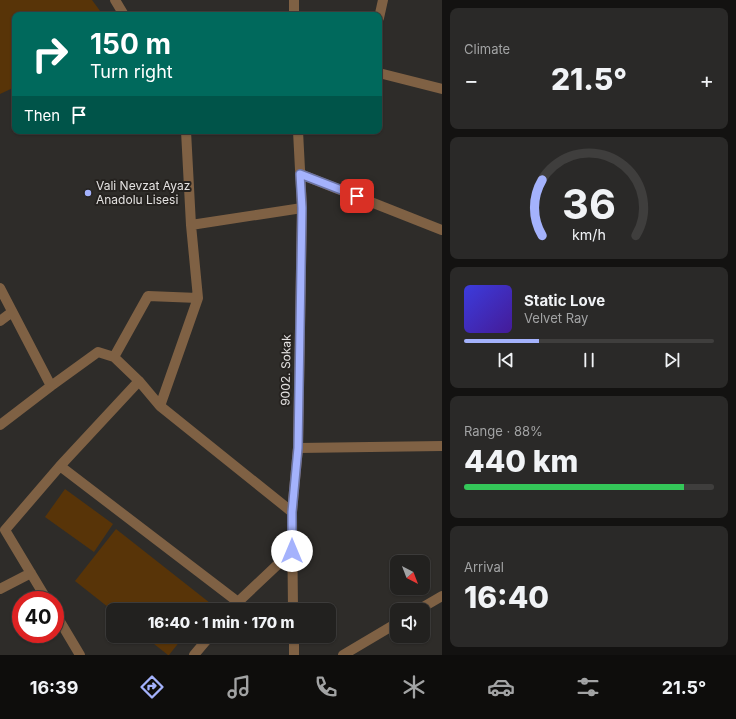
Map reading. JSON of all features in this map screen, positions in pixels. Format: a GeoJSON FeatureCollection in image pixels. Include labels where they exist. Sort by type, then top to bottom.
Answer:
{"type":"FeatureCollection","features":[{"type":"Feature","properties":{"kind":"street"},"geometry":{"type":"LineString","coordinates":[[115,0],[122,12]]}},
{"type":"Feature","properties":{"kind":"street"},"geometry":{"type":"LineString","coordinates":[[294,0],[294,12]]}},
{"type":"Feature","properties":{"kind":"street"},"geometry":{"type":"LineString","coordinates":[[380,12],[383,0]]}},
{"type":"Feature","properties":{"kind":"street"},"geometry":{"type":"LineString","coordinates":[[382,73],[442,89]]}},
{"type":"Feature","properties":{"kind":"street"},"geometry":{"type":"LineString","coordinates":[[160,406],[198,298],[191,225],[186,134]]}},
{"type":"Feature","properties":{"kind":"street","name":"9002. Sokak"},"geometry":{"type":"LineString","coordinates":[[293,603],[292,512],[298,448],[302,208],[298,134]]}},
{"type":"Feature","properties":{"kind":"street"},"geometry":{"type":"LineString","coordinates":[[300,174],[442,230]]}},
{"type":"Feature","properties":{"kind":"street"},"geometry":{"type":"LineString","coordinates":[[191,225],[302,208]]}},
{"type":"Feature","properties":{"kind":"street"},"geometry":{"type":"LineString","coordinates":[[0,288],[51,386]]}},
{"type":"Feature","properties":{"kind":"street"},"geometry":{"type":"LineString","coordinates":[[114,357],[148,296],[198,298]]}},
{"type":"Feature","properties":{"kind":"street"},"geometry":{"type":"LineString","coordinates":[[0,321],[12,312]]}},
{"type":"Feature","properties":{"kind":"street"},"geometry":{"type":"LineString","coordinates":[[0,425],[98,352],[114,357],[139,381],[160,406],[292,512]]}},
{"type":"Feature","properties":{"kind":"street"},"geometry":{"type":"LineString","coordinates":[[42,591],[6,530],[60,466],[139,381]]}},
{"type":"Feature","properties":{"kind":"street"},"geometry":{"type":"LineString","coordinates":[[298,448],[442,446]]}},
{"type":"Feature","properties":{"kind":"street"},"geometry":{"type":"LineString","coordinates":[[60,466],[238,602],[292,551]]}},
{"type":"Feature","properties":{"kind":"street"},"geometry":{"type":"LineString","coordinates":[[0,589],[31,573]]}},
{"type":"Feature","properties":{"kind":"street"},"geometry":{"type":"LineString","coordinates":[[430,603],[442,596]]}},
{"type":"Feature","properties":{"kind":"street"},"geometry":{"type":"LineString","coordinates":[[343,655],[390,627]]}},
{"type":"Feature","properties":{"kind":"street"},"geometry":{"type":"LineString","coordinates":[[64,628],[80,655]]}},
{"type":"Feature","properties":{"kind":"street"},"geometry":{"type":"LineString","coordinates":[[194,655],[204,643]]}},
{"type":"Feature","properties":{"kind":"street"},"geometry":{"type":"LineString","coordinates":[[294,643],[294,655]]}},
{"type":"Feature","properties":{"kind":"shaded area"},"geometry":{"type":"Polygon","coordinates":[[[0,0],[92,0],[101,12],[12,12],[12,88],[0,94],[0,0]]]}},
{"type":"Feature","properties":{"kind":"shaded area"},"geometry":{"type":"Polygon","coordinates":[[[65,489],[113,524],[94,552],[45,517],[65,489]]]}},
{"type":"Feature","properties":{"kind":"shaded area"},"geometry":{"type":"Polygon","coordinates":[[[116,529],[210,603],[106,603],[106,605],[75,581],[116,529]]]}},
{"type":"Feature","properties":{"kind":"shaded area"},"geometry":{"type":"Polygon","coordinates":[[[153,643],[178,643],[168,655],[153,643]]]}},
{"type":"Feature","properties":{"kind":"place","name":"Vali Nevzat Ayaz Anadolu Lisesi"},"geometry":{"type":"Point","coordinates":[88,193]}},
{"type":"Feature","properties":{"kind":"route"},"geometry":{"type":"LineString","coordinates":[[292,551],[292,512],[298,448],[302,208],[300,174],[357,196]]}}]}
